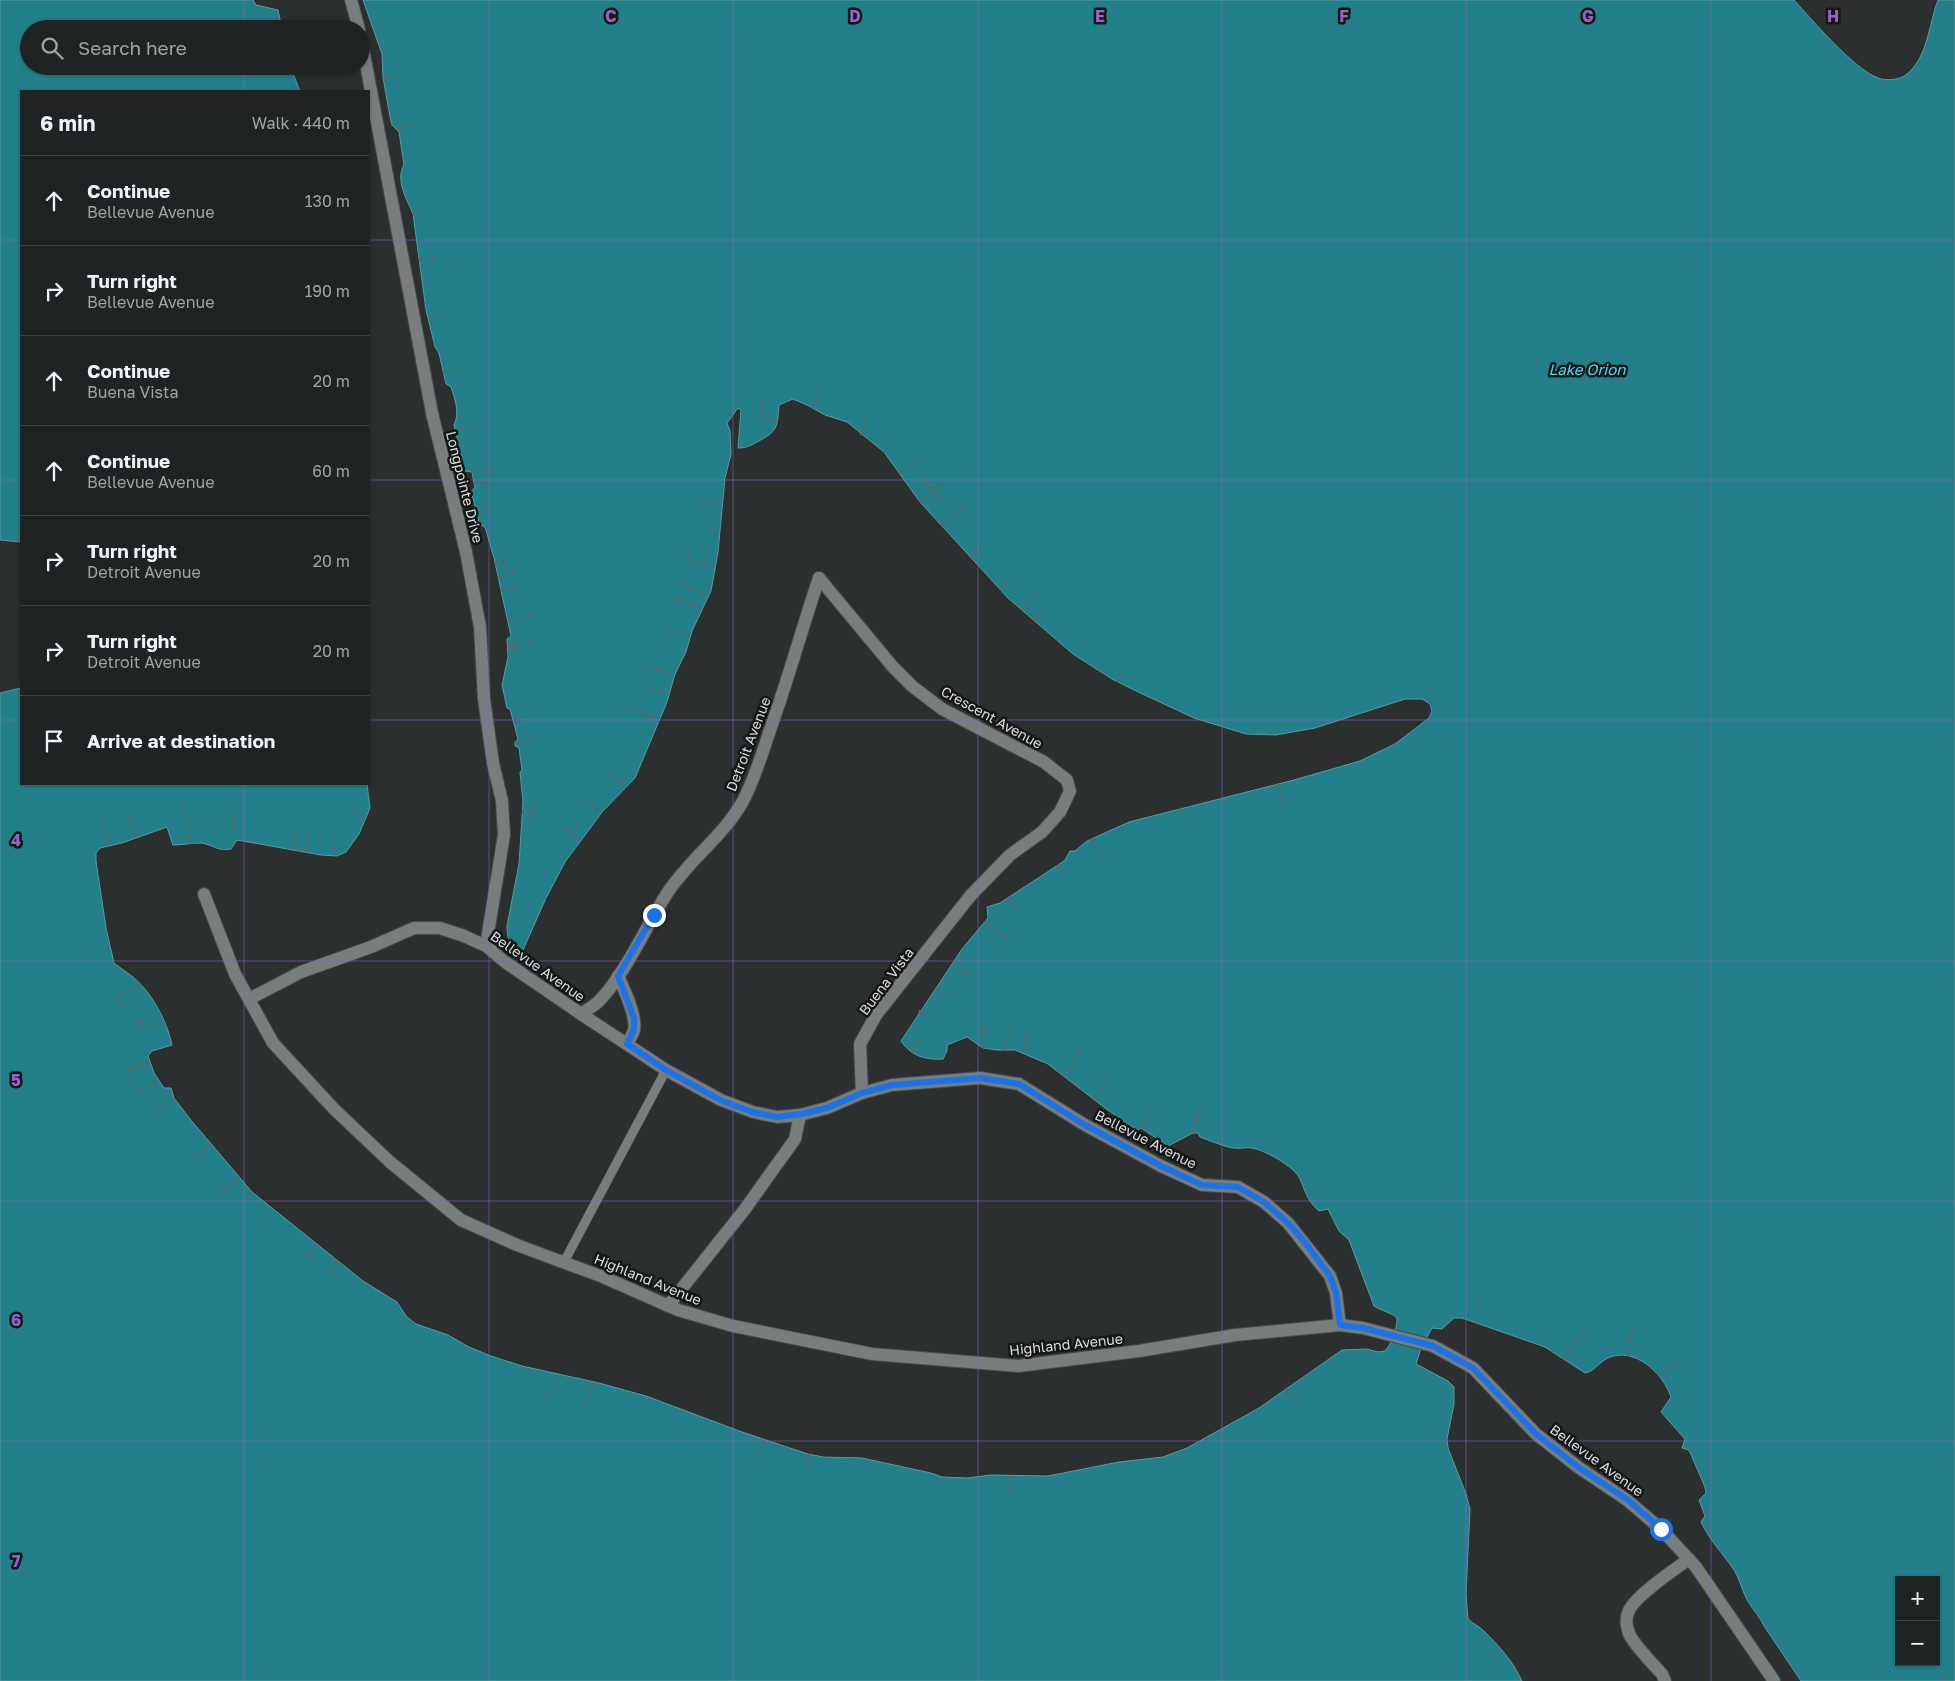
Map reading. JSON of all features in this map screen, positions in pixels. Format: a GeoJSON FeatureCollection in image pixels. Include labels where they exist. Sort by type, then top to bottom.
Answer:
{"type":"FeatureCollection","features":[{"type":"Feature","properties":{"kind":"street"},"geometry":{"type":"LineString","coordinates":[[351,0],[357,20]]}},
{"type":"Feature","properties":{"kind":"street","name":"Longpointe Drive"},"geometry":{"type":"LineString","coordinates":[[368,75],[432,413],[466,552],[480,627],[484,699],[493,763],[502,801],[504,835],[486,946]]}},
{"type":"Feature","properties":{"kind":"street","name":"Crescent Avenue"},"geometry":{"type":"LineString","coordinates":[[819,578],[893,667],[912,686],[942,709],[1044,762],[1067,780],[1070,791]]}},
{"type":"Feature","properties":{"kind":"street","name":"Detroit Avenue"},"geometry":{"type":"LineString","coordinates":[[581,1014],[600,1000],[618,976],[673,884],[696,857],[714,840],[742,801],[755,775],[819,578]]}},
{"type":"Feature","properties":{"kind":"street","name":"Buena Vista"},"geometry":{"type":"LineString","coordinates":[[862,1093],[860,1044],[876,1016],[971,896],[1010,855],[1042,832],[1060,812],[1070,791]]}},
{"type":"Feature","properties":{"kind":"street","name":"Highland Avenue"},"geometry":{"type":"LineString","coordinates":[[204,894],[235,974],[273,1043],[303,1077],[383,1156],[461,1220],[603,1277],[668,1306],[733,1326],[872,1354],[1018,1366],[1139,1351],[1235,1335],[1340,1325]]}},
{"type":"Feature","properties":{"kind":"street","name":"Bellevue Avenue"},"geometry":{"type":"LineString","coordinates":[[249,1000],[300,972],[372,947],[414,928],[440,928],[486,946],[505,962],[666,1070],[720,1100],[752,1112],[777,1117],[800,1114]]}},
{"type":"Feature","properties":{"kind":"street"},"geometry":{"type":"LineString","coordinates":[[618,976],[634,1018],[634,1029],[627,1044]]}},
{"type":"Feature","properties":{"kind":"street","name":"Bellevue Avenue"},"geometry":{"type":"LineString","coordinates":[[862,1093],[892,1085],[980,1078],[1019,1084],[1085,1125],[1161,1166],[1202,1185],[1238,1187],[1264,1202],[1288,1223],[1330,1276],[1336,1293],[1340,1325],[1363,1328],[1433,1346],[1473,1368],[1536,1434],[1578,1467],[1628,1500],[1661,1529],[1696,1566],[1774,1681]]}},
{"type":"Feature","properties":{"kind":"street"},"geometry":{"type":"LineString","coordinates":[[668,1306],[745,1209],[795,1139],[800,1114],[827,1108],[862,1093]]}},
{"type":"Feature","properties":{"kind":"street"},"geometry":{"type":"LineString","coordinates":[[1663,1678],[1631,1638],[1627,1624],[1627,1613],[1632,1604],[1689,1559]]}},
{"type":"Feature","properties":{"kind":"lane"},"geometry":{"type":"LineString","coordinates":[[564,1262],[666,1070]]}},
{"type":"Feature","properties":{"kind":"path"},"geometry":{"type":"LineString","coordinates":[[384,80],[395,76]]}},
{"type":"Feature","properties":{"kind":"path"},"geometry":{"type":"LineString","coordinates":[[398,129],[413,125]]}},
{"type":"Feature","properties":{"kind":"path"},"geometry":{"type":"LineString","coordinates":[[413,214],[424,212]]}},
{"type":"Feature","properties":{"kind":"path"},"geometry":{"type":"LineString","coordinates":[[418,260],[434,257]]}},
{"type":"Feature","properties":{"kind":"path"},"geometry":{"type":"LineString","coordinates":[[429,321],[441,317]]}},
{"type":"Feature","properties":{"kind":"path"},"geometry":{"type":"LineString","coordinates":[[443,372],[466,366]]}},
{"type":"Feature","properties":{"kind":"path"},"geometry":{"type":"LineString","coordinates":[[812,408],[822,389]]}},
{"type":"Feature","properties":{"kind":"path"},"geometry":{"type":"LineString","coordinates":[[762,401],[760,421],[777,421]]}},
{"type":"Feature","properties":{"kind":"path"},"geometry":{"type":"LineString","coordinates":[[862,435],[869,418]]}},
{"type":"Feature","properties":{"kind":"path"},"geometry":{"type":"LineString","coordinates":[[455,431],[479,426]]}},
{"type":"Feature","properties":{"kind":"path"},"geometry":{"type":"LineString","coordinates":[[900,473],[920,460]]}},
{"type":"Feature","properties":{"kind":"path"},"geometry":{"type":"LineString","coordinates":[[472,472],[489,469]]}},
{"type":"Feature","properties":{"kind":"path"},"geometry":{"type":"LineString","coordinates":[[920,502],[944,481]]}},
{"type":"Feature","properties":{"kind":"path"},"geometry":{"type":"LineString","coordinates":[[474,484],[491,482]]}},
{"type":"Feature","properties":{"kind":"path"},"geometry":{"type":"LineString","coordinates":[[925,483],[940,498]]}},
{"type":"Feature","properties":{"kind":"path"},"geometry":{"type":"LineString","coordinates":[[698,501],[722,501]]}},
{"type":"Feature","properties":{"kind":"path"},"geometry":{"type":"LineString","coordinates":[[941,526],[964,507]]}},
{"type":"Feature","properties":{"kind":"path"},"geometry":{"type":"LineString","coordinates":[[476,514],[487,510]]}},
{"type":"Feature","properties":{"kind":"path"},"geometry":{"type":"LineString","coordinates":[[709,532],[720,534]]}},
{"type":"Feature","properties":{"kind":"path"},"geometry":{"type":"LineString","coordinates":[[972,557],[981,548]]}},
{"type":"Feature","properties":{"kind":"path"},"geometry":{"type":"LineString","coordinates":[[689,552],[688,561],[716,566]]}},
{"type":"Feature","properties":{"kind":"path"},"geometry":{"type":"LineString","coordinates":[[495,564],[511,560]]}},
{"type":"Feature","properties":{"kind":"path"},"geometry":{"type":"LineString","coordinates":[[498,578],[515,573]]}},
{"type":"Feature","properties":{"kind":"path"},"geometry":{"type":"LineString","coordinates":[[1000,589],[1008,581]]}},
{"type":"Feature","properties":{"kind":"path"},"geometry":{"type":"LineString","coordinates":[[682,585],[709,596]]}},
{"type":"Feature","properties":{"kind":"path"},"geometry":{"type":"LineString","coordinates":[[500,590],[519,587]]}},
{"type":"Feature","properties":{"kind":"path"},"geometry":{"type":"LineString","coordinates":[[1022,610],[1037,595]]}},
{"type":"Feature","properties":{"kind":"path"},"geometry":{"type":"LineString","coordinates":[[676,600],[703,610]]}},
{"type":"Feature","properties":{"kind":"path"},"geometry":{"type":"LineString","coordinates":[[1033,620],[1048,605]]}},
{"type":"Feature","properties":{"kind":"path"},"geometry":{"type":"LineString","coordinates":[[508,619],[534,615]]}},
{"type":"Feature","properties":{"kind":"path"},"geometry":{"type":"LineString","coordinates":[[669,628],[690,638]]}},
{"type":"Feature","properties":{"kind":"path"},"geometry":{"type":"LineString","coordinates":[[512,635],[515,657]]}},
{"type":"Feature","properties":{"kind":"path"},"geometry":{"type":"LineString","coordinates":[[508,647],[538,642]]}},
{"type":"Feature","properties":{"kind":"path"},"geometry":{"type":"LineString","coordinates":[[650,668],[675,674]]}},
{"type":"Feature","properties":{"kind":"path"},"geometry":{"type":"LineString","coordinates":[[1117,682],[1121,673]]}},
{"type":"Feature","properties":{"kind":"path"},"geometry":{"type":"LineString","coordinates":[[649,690],[669,694]]}},
{"type":"Feature","properties":{"kind":"path"},"geometry":{"type":"LineString","coordinates":[[629,707],[659,721]]}},
{"type":"Feature","properties":{"kind":"path"},"geometry":{"type":"LineString","coordinates":[[514,720],[528,718]]}},
{"type":"Feature","properties":{"kind":"path"},"geometry":{"type":"LineString","coordinates":[[515,742],[533,737]]}},
{"type":"Feature","properties":{"kind":"path"},"geometry":{"type":"LineString","coordinates":[[610,775],[626,787]]}},
{"type":"Feature","properties":{"kind":"path"},"geometry":{"type":"LineString","coordinates":[[1278,784],[1285,808]]}},
{"type":"Feature","properties":{"kind":"path"},"geometry":{"type":"LineString","coordinates":[[586,799],[602,812]]}},
{"type":"Feature","properties":{"kind":"path"},"geometry":{"type":"LineString","coordinates":[[532,823],[534,802]]}},
{"type":"Feature","properties":{"kind":"path"},"geometry":{"type":"LineString","coordinates":[[184,804],[191,844]]}},
{"type":"Feature","properties":{"kind":"path"},"geometry":{"type":"LineString","coordinates":[[1180,808],[1185,825]]}},
{"type":"Feature","properties":{"kind":"path"},"geometry":{"type":"LineString","coordinates":[[232,809],[235,842]]}},
{"type":"Feature","properties":{"kind":"path"},"geometry":{"type":"LineString","coordinates":[[353,810],[365,822]]}},
{"type":"Feature","properties":{"kind":"path"},"geometry":{"type":"LineString","coordinates":[[522,812],[533,812]]}},
{"type":"Feature","properties":{"kind":"path"},"geometry":{"type":"LineString","coordinates":[[130,815],[136,838]]}},
{"type":"Feature","properties":{"kind":"path"},"geometry":{"type":"LineString","coordinates":[[103,821],[110,846]]}},
{"type":"Feature","properties":{"kind":"path"},"geometry":{"type":"LineString","coordinates":[[566,830],[581,840]]}},
{"type":"Feature","properties":{"kind":"path"},"geometry":{"type":"LineString","coordinates":[[306,852],[310,831]]}},
{"type":"Feature","properties":{"kind":"path"},"geometry":{"type":"LineString","coordinates":[[295,849],[297,833]]}},
{"type":"Feature","properties":{"kind":"path"},"geometry":{"type":"LineString","coordinates":[[334,835],[335,855]]}},
{"type":"Feature","properties":{"kind":"path"},"geometry":{"type":"LineString","coordinates":[[1091,839],[1104,859]]}},
{"type":"Feature","properties":{"kind":"path"},"geometry":{"type":"LineString","coordinates":[[1058,865],[1065,874]]}},
{"type":"Feature","properties":{"kind":"path"},"geometry":{"type":"LineString","coordinates":[[1006,900],[1018,908]]}},
{"type":"Feature","properties":{"kind":"path"},"geometry":{"type":"LineString","coordinates":[[985,922],[1012,942]]}},
{"type":"Feature","properties":{"kind":"path"},"geometry":{"type":"LineString","coordinates":[[954,962],[972,975]]}},
{"type":"Feature","properties":{"kind":"path"},"geometry":{"type":"LineString","coordinates":[[124,1008],[117,998],[140,983]]}},
{"type":"Feature","properties":{"kind":"path"},"geometry":{"type":"LineString","coordinates":[[936,989],[949,994]]}},
{"type":"Feature","properties":{"kind":"path"},"geometry":{"type":"LineString","coordinates":[[920,1011],[927,1016]]}},
{"type":"Feature","properties":{"kind":"path"},"geometry":{"type":"LineString","coordinates":[[139,1021],[141,1028],[164,1023]]}},
{"type":"Feature","properties":{"kind":"path"},"geometry":{"type":"LineString","coordinates":[[1003,1050],[1011,1023]]}},
{"type":"Feature","properties":{"kind":"path"},"geometry":{"type":"LineString","coordinates":[[983,1048],[984,1028]]}},
{"type":"Feature","properties":{"kind":"path"},"geometry":{"type":"LineString","coordinates":[[1024,1053],[1030,1028]]}},
{"type":"Feature","properties":{"kind":"path"},"geometry":{"type":"LineString","coordinates":[[913,1053],[916,1044],[923,1038]]}},
{"type":"Feature","properties":{"kind":"path"},"geometry":{"type":"LineString","coordinates":[[1065,1076],[1083,1050]]}},
{"type":"Feature","properties":{"kind":"path"},"geometry":{"type":"LineString","coordinates":[[131,1077],[129,1070],[149,1062]]}},
{"type":"Feature","properties":{"kind":"path"},"geometry":{"type":"LineString","coordinates":[[136,1092],[159,1081]]}},
{"type":"Feature","properties":{"kind":"path"},"geometry":{"type":"LineString","coordinates":[[1094,1099],[1107,1081]]}},
{"type":"Feature","properties":{"kind":"path"},"geometry":{"type":"LineString","coordinates":[[154,1111],[174,1098]]}},
{"type":"Feature","properties":{"kind":"path"},"geometry":{"type":"LineString","coordinates":[[1141,1127],[1152,1110]]}},
{"type":"Feature","properties":{"kind":"path"},"geometry":{"type":"LineString","coordinates":[[1193,1133],[1200,1112]]}},
{"type":"Feature","properties":{"kind":"path"},"geometry":{"type":"LineString","coordinates":[[193,1159],[211,1144]]}},
{"type":"Feature","properties":{"kind":"path"},"geometry":{"type":"LineString","coordinates":[[219,1195],[240,1179]]}},
{"type":"Feature","properties":{"kind":"path"},"geometry":{"type":"LineString","coordinates":[[307,1258],[317,1245]]}},
{"type":"Feature","properties":{"kind":"path"},"geometry":{"type":"LineString","coordinates":[[329,1274],[338,1262]]}},
{"type":"Feature","properties":{"kind":"path"},"geometry":{"type":"LineString","coordinates":[[1475,1322],[1483,1292]]}},
{"type":"Feature","properties":{"kind":"path"},"geometry":{"type":"LineString","coordinates":[[1628,1356],[1632,1326]]}},
{"type":"Feature","properties":{"kind":"path"},"geometry":{"type":"LineString","coordinates":[[1564,1358],[1587,1328]]}},
{"type":"Feature","properties":{"kind":"path"},"geometry":{"type":"LineString","coordinates":[[1659,1376],[1680,1360]]}},
{"type":"Feature","properties":{"kind":"path"},"geometry":{"type":"LineString","coordinates":[[547,1396],[553,1373]]}},
{"type":"Feature","properties":{"kind":"path"},"geometry":{"type":"LineString","coordinates":[[584,1404],[594,1382]]}},
{"type":"Feature","properties":{"kind":"path"},"geometry":{"type":"LineString","coordinates":[[1286,1388],[1301,1405]]}},
{"type":"Feature","properties":{"kind":"path"},"geometry":{"type":"LineString","coordinates":[[758,1454],[765,1439]]}},
{"type":"Feature","properties":{"kind":"path"},"geometry":{"type":"LineString","coordinates":[[807,1462],[808,1454]]}},
{"type":"Feature","properties":{"kind":"path"},"geometry":{"type":"LineString","coordinates":[[1010,1476],[1012,1498]]}},
{"type":"Feature","properties":{"kind":"path"},"geometry":{"type":"LineString","coordinates":[[1704,1512],[1710,1509]]}},
{"type":"Feature","properties":{"kind":"water"},"geometry":{"type":"Polygon","coordinates":[[[0,0],[253,0],[256,5],[278,10],[280,20],[20,20],[20,75],[294,75],[300,90],[20,90],[20,542],[0,540],[0,0]]]}},
{"type":"Feature","properties":{"kind":"water","name":"Lake Orion"},"geometry":{"type":"Polygon","coordinates":[[[363,0],[1794,0],[1857,65],[1878,78],[1889,80],[1901,78],[1907,74],[1919,59],[1924,49],[1938,0],[1955,0],[1955,1681],[1801,1681],[1749,1603],[1735,1571],[1701,1522],[1705,1516],[1699,1500],[1706,1493],[1705,1487],[1689,1450],[1682,1448],[1685,1439],[1661,1412],[1671,1397],[1667,1388],[1654,1371],[1637,1359],[1618,1355],[1608,1358],[1591,1371],[1585,1373],[1545,1347],[1462,1318],[1454,1318],[1442,1329],[1432,1328],[1421,1348],[1416,1364],[1448,1381],[1454,1387],[1454,1404],[1447,1439],[1448,1448],[1470,1509],[1466,1594],[1468,1619],[1482,1629],[1500,1648],[1510,1660],[1522,1681],[0,1681],[0,693],[20,688],[20,785],[367,785],[370,808],[359,834],[346,852],[337,856],[321,855],[237,840],[231,849],[226,850],[201,843],[173,845],[167,827],[122,843],[100,848],[96,853],[96,861],[106,928],[114,963],[133,977],[146,991],[158,1008],[170,1036],[172,1045],[152,1051],[148,1056],[154,1073],[164,1088],[171,1088],[174,1098],[190,1119],[252,1192],[363,1281],[397,1302],[406,1316],[416,1324],[448,1335],[469,1347],[491,1356],[522,1366],[599,1383],[646,1396],[742,1432],[808,1454],[823,1457],[862,1458],[942,1477],[967,1478],[991,1475],[1048,1476],[1119,1462],[1163,1457],[1187,1448],[1259,1408],[1342,1350],[1367,1349],[1378,1352],[1385,1351],[1392,1340],[1396,1327],[1397,1318],[1374,1306],[1349,1240],[1339,1231],[1328,1209],[1319,1211],[1313,1206],[1297,1174],[1274,1157],[1252,1148],[1225,1146],[1200,1137],[1198,1133],[1193,1133],[1168,1146],[1141,1128],[1137,1130],[1048,1064],[1015,1050],[983,1048],[967,1037],[947,1045],[947,1051],[943,1059],[930,1059],[914,1054],[901,1041],[962,949],[988,918],[987,907],[1000,903],[1058,865],[1065,860],[1070,851],[1075,851],[1087,841],[1129,822],[1294,780],[1360,761],[1395,744],[1429,718],[1432,711],[1430,704],[1422,699],[1405,699],[1315,728],[1276,735],[1246,734],[1194,718],[1134,690],[1112,679],[1073,654],[1008,598],[920,502],[884,452],[847,422],[825,415],[793,399],[779,405],[777,424],[773,432],[750,446],[743,448],[738,448],[741,410],[738,408],[727,423],[730,431],[731,454],[725,478],[718,552],[711,591],[692,631],[686,652],[675,674],[667,702],[635,778],[603,811],[565,862],[546,898],[523,950],[521,952],[512,945],[507,926],[519,864],[523,802],[519,748],[515,746],[515,742],[518,739],[510,709],[507,708],[502,685],[508,657],[507,639],[511,636],[494,558],[485,527],[480,525],[471,491],[475,488],[472,472],[465,471],[454,425],[457,416],[455,401],[451,387],[446,384],[426,310],[413,214],[401,183],[404,165],[399,132],[392,125],[383,77],[382,54],[363,0]]]}},
{"type":"Feature","properties":{"kind":"route"},"geometry":{"type":"LineString","coordinates":[[654,915],[618,976],[626,992],[634,1018],[634,1029],[627,1044],[666,1070],[720,1100],[752,1112],[777,1117],[827,1108],[862,1093],[892,1085],[980,1078],[1019,1084],[1085,1125],[1161,1166],[1202,1185],[1238,1187],[1264,1202],[1288,1223],[1330,1276],[1336,1293],[1340,1325],[1363,1328],[1433,1346],[1473,1368],[1536,1434],[1578,1467],[1628,1500],[1661,1529]]}}]}
